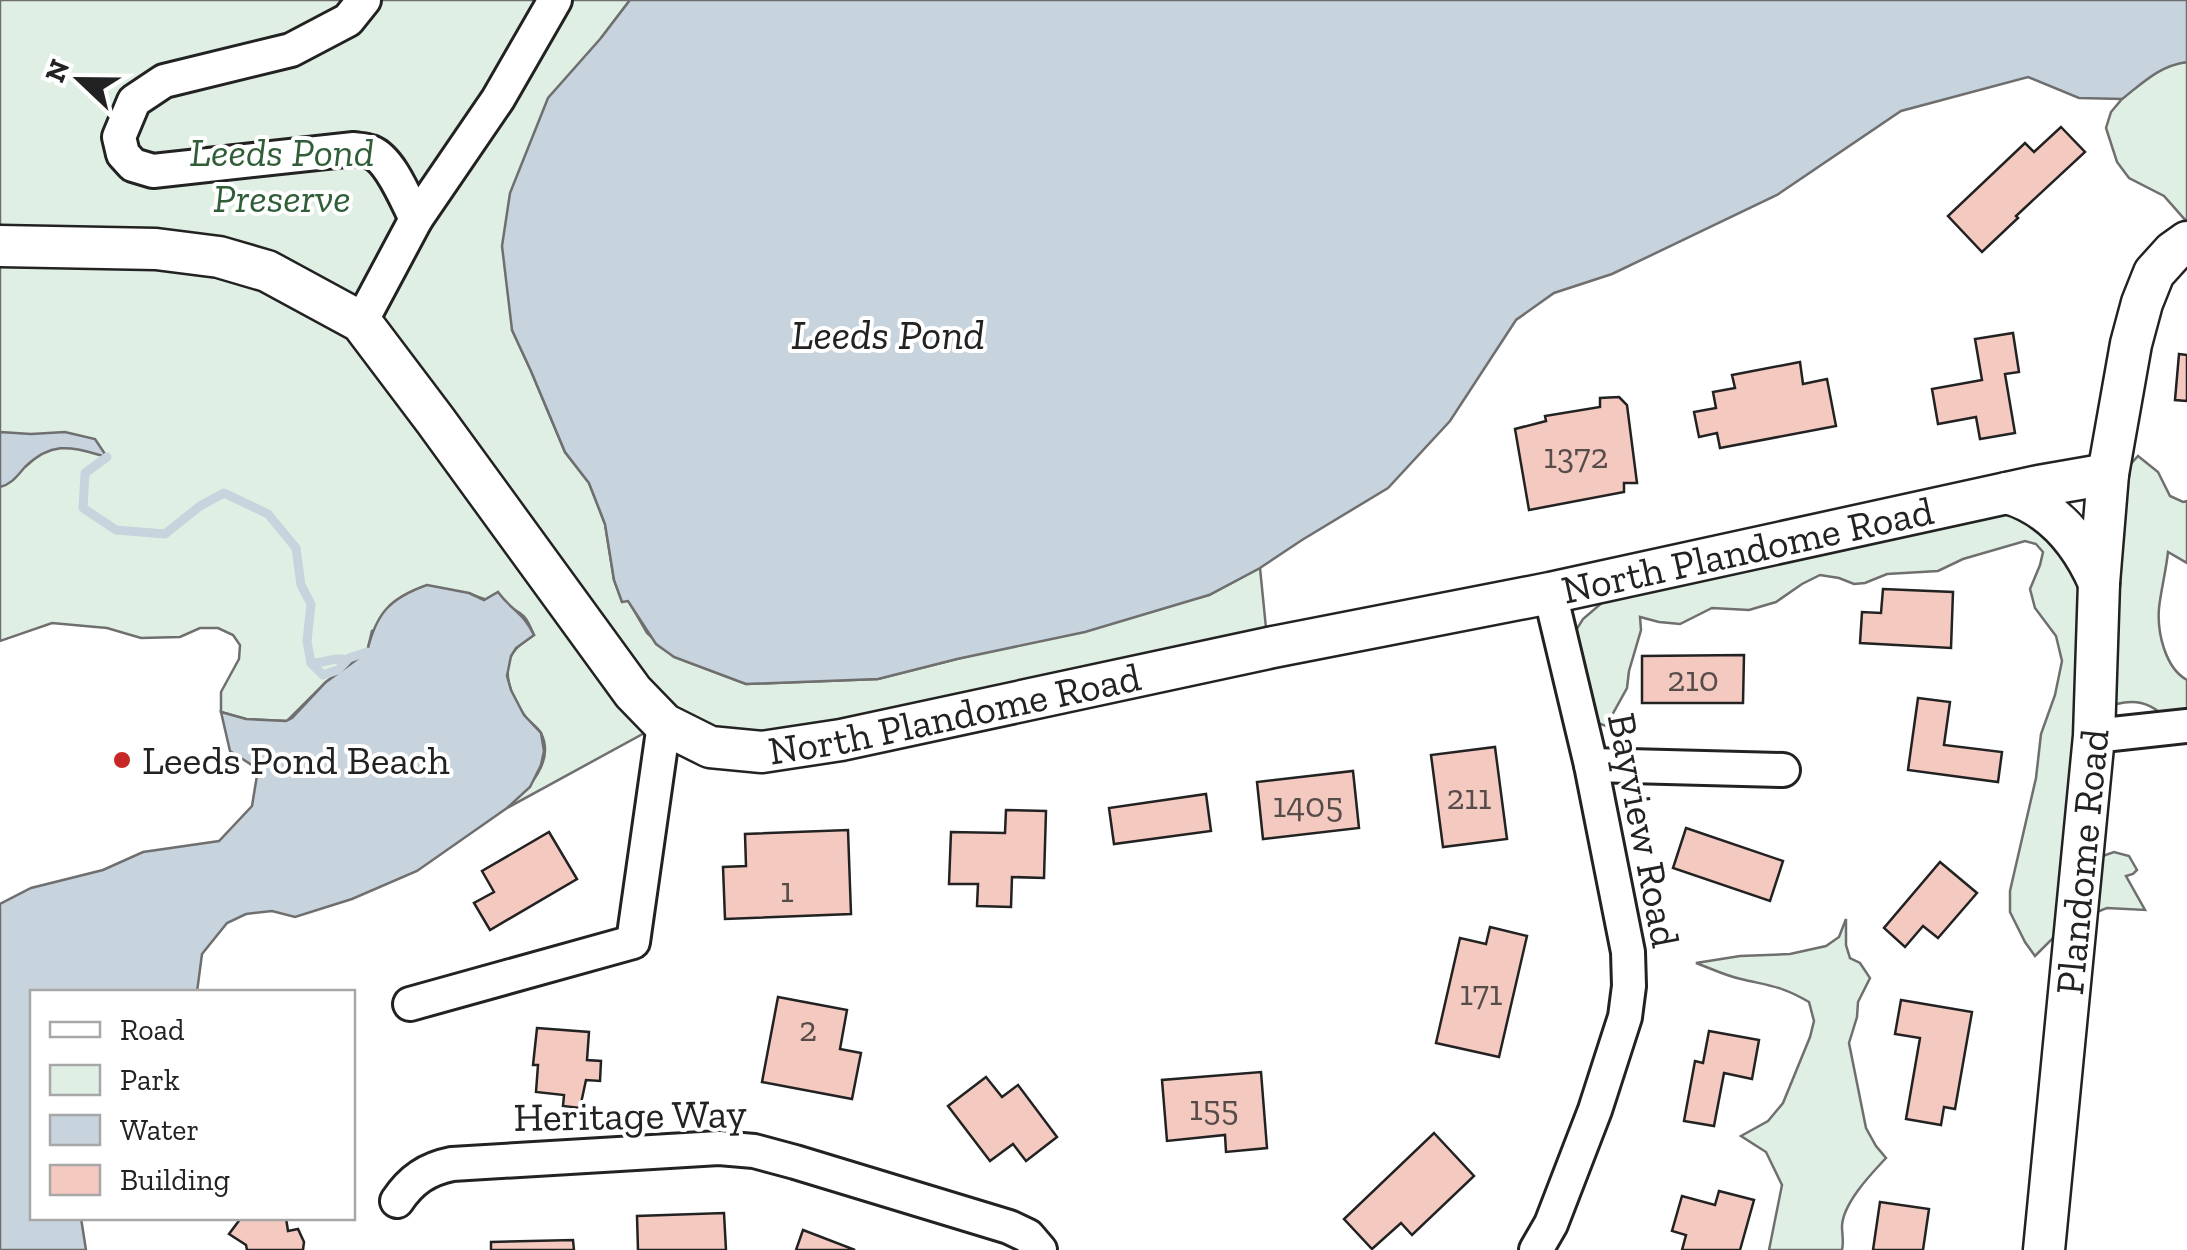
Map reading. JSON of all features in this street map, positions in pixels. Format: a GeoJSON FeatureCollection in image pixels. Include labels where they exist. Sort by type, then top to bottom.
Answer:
{"type":"FeatureCollection","features":[{"type":"Feature","properties":{"kind":"main road","name":"Plandome Road"},"geometry":{"type":"LineString","coordinates":[[2044,1250],[2094,736],[2099,583],[2108,474],[2142,303],[2154,273],[2187,242]]}},
{"type":"Feature","properties":{"kind":"main road","name":"North Plandome Road"},"geometry":{"type":"LineString","coordinates":[[0,246],[156,249],[219,257],[266,271],[361,322],[633,692],[664,724],[710,747],[762,752],[841,740],[2108,474]]}},
{"type":"Feature","properties":{"kind":"main road"},"geometry":{"type":"LineString","coordinates":[[2007,493],[2058,522],[2084,552],[2099,583]]}},
{"type":"Feature","properties":{"kind":"street"},"geometry":{"type":"LineString","coordinates":[[364,0],[348,20],[291,50],[164,81],[134,101],[119,137],[123,154],[133,165],[153,170],[354,149],[370,152],[389,167],[416,219]]}},
{"type":"Feature","properties":{"kind":"street"},"geometry":{"type":"LineString","coordinates":[[361,322],[416,219],[498,99],[555,0]]}},
{"type":"Feature","properties":{"kind":"street","name":"Bayview Road"},"geometry":{"type":"LineString","coordinates":[[1536,1250],[1551,1224],[1595,1110],[1625,1017],[1629,986],[1628,952],[1591,765],[1550,593]]}},
{"type":"Feature","properties":{"kind":"street"},"geometry":{"type":"LineString","coordinates":[[410,1004],[633,942],[664,724]]}},
{"type":"Feature","properties":{"kind":"street"},"geometry":{"type":"LineString","coordinates":[[2094,736],[2187,726]]}},
{"type":"Feature","properties":{"kind":"street"},"geometry":{"type":"LineString","coordinates":[[1591,765],[1783,770]]}},
{"type":"Feature","properties":{"kind":"street","name":"Heritage Way"},"geometry":{"type":"LineString","coordinates":[[397,1201],[424,1173],[452,1164],[737,1149],[796,1162],[1009,1227],[1028,1236],[1040,1250]]}},
{"type":"Feature","properties":{"kind":"green space","name":"Leeds Pond Preserve"},"geometry":{"type":"Polygon","coordinates":[[[0,0],[630,0],[601,38],[512,330],[565,452],[589,483],[605,524],[614,580],[622,601],[628,600],[647,633],[674,657],[746,684],[878,679],[1209,595],[1260,568],[1268,648],[841,740],[661,724],[507,808],[537,775],[545,755],[541,733],[520,709],[508,675],[515,650],[534,635],[526,619],[515,610],[469,593],[372,631],[367,652],[326,682],[287,721],[246,719],[221,712],[221,692],[239,659],[240,645],[233,635],[218,628],[200,628],[180,637],[141,638],[107,628],[52,623],[0,641],[0,0]]]}},
{"type":"Feature","properties":{"kind":"green space"},"geometry":{"type":"Polygon","coordinates":[[[2187,62],[2187,222],[2164,196],[2129,178],[2117,162],[2106,128],[2111,112],[2149,75],[2187,62]]]}},
{"type":"Feature","properties":{"kind":"green space"},"geometry":{"type":"Polygon","coordinates":[[[2138,456],[2158,472],[2170,496],[2187,501],[2187,563],[2168,552],[2159,617],[2168,658],[2187,680],[2187,742],[2150,706],[2128,702],[2100,710],[2100,857],[2114,852],[2129,856],[2137,870],[2126,876],[2145,910],[2107,908],[2068,923],[2035,956],[2010,912],[2010,891],[2036,778],[2041,734],[2062,661],[2056,636],[2035,608],[2030,589],[2043,552],[2036,544],[2025,541],[1963,559],[1938,571],[1887,574],[1865,583],[1820,575],[1776,602],[1749,610],[1712,608],[1680,624],[1640,617],[1641,630],[1627,688],[1606,726],[1595,722],[1573,635],[1583,619],[1618,589],[2013,505],[2077,554],[2138,456]]]}},
{"type":"Feature","properties":{"kind":"green space"},"geometry":{"type":"Polygon","coordinates":[[[1846,919],[1850,958],[1860,963],[1870,978],[1858,1002],[1849,1043],[1866,1128],[1886,1158],[1847,1208],[1842,1250],[1769,1250],[1782,1185],[1766,1152],[1741,1136],[1768,1121],[1783,1103],[1814,1021],[1809,1002],[1800,997],[1696,963],[1790,954],[1826,946],[1839,937],[1846,919]]]}},
{"type":"Feature","properties":{"kind":"water","name":"Leeds Pond"},"geometry":{"type":"Polygon","coordinates":[[[630,0],[2187,0],[2187,62],[2160,71],[2122,99],[2079,98],[2028,77],[1901,111],[1777,195],[1612,274],[1554,293],[1516,320],[1450,421],[1388,488],[1209,595],[1085,632],[878,679],[746,684],[674,657],[656,644],[628,601],[622,602],[614,580],[605,524],[589,483],[565,452],[512,330],[502,246],[510,193],[548,98],[630,0]]]}},
{"type":"Feature","properties":{"kind":"water"},"geometry":{"type":"Polygon","coordinates":[[[0,432],[65,432],[95,439],[107,457],[55,449],[35,458],[11,482],[0,487],[0,432]]]}},
{"type":"Feature","properties":{"kind":"water"},"geometry":{"type":"Polygon","coordinates":[[[427,585],[484,600],[498,592],[526,621],[534,635],[516,648],[507,676],[524,715],[541,733],[544,751],[530,787],[507,808],[417,871],[352,899],[295,917],[272,911],[246,914],[227,923],[202,954],[197,990],[30,990],[30,1220],[81,1220],[86,1250],[0,1250],[0,904],[31,888],[103,870],[143,852],[219,841],[252,806],[258,769],[230,751],[221,712],[246,719],[292,718],[326,682],[367,652],[380,617],[403,595],[427,585]]]}},
{"type":"Feature","properties":{"kind":"building"},"geometry":{"type":"Polygon","coordinates":[[[2061,127],[2085,152],[1982,252],[1948,216],[2025,143],[2034,152],[2061,127]]]}},
{"type":"Feature","properties":{"kind":"building"},"geometry":{"type":"Polygon","coordinates":[[[2013,333],[2019,372],[2005,374],[2015,433],[1980,439],[1976,417],[1938,424],[1932,389],[1982,380],[1975,339],[2013,333]]]}},
{"type":"Feature","properties":{"kind":"building"},"geometry":{"type":"Polygon","coordinates":[[[2179,354],[2187,355],[2187,401],[2175,400],[2179,354]]]}},
{"type":"Feature","properties":{"kind":"building"},"geometry":{"type":"Polygon","coordinates":[[[1800,362],[1803,384],[1827,379],[1836,426],[1720,448],[1717,433],[1699,437],[1694,412],[1716,408],[1713,392],[1735,388],[1732,375],[1800,362]]]}},
{"type":"Feature","properties":{"kind":"building"},"geometry":{"type":"Polygon","coordinates":[[[1619,397],[1627,405],[1637,483],[1624,483],[1624,492],[1529,510],[1515,429],[1546,421],[1545,416],[1600,407],[1600,398],[1619,397]]]}},
{"type":"Feature","properties":{"kind":"building"},"geometry":{"type":"Polygon","coordinates":[[[1883,589],[1953,592],[1951,648],[1860,643],[1862,612],[1881,613],[1883,589]]]}},
{"type":"Feature","properties":{"kind":"building"},"geometry":{"type":"Polygon","coordinates":[[[1744,655],[1743,703],[1642,703],[1642,656],[1744,655]]]}},
{"type":"Feature","properties":{"kind":"building"},"geometry":{"type":"Polygon","coordinates":[[[1918,698],[1950,702],[1944,745],[2002,752],[1998,782],[1908,770],[1918,698]]]}},
{"type":"Feature","properties":{"kind":"building"},"geometry":{"type":"Polygon","coordinates":[[[1495,747],[1507,839],[1443,847],[1431,755],[1495,747]]]}},
{"type":"Feature","properties":{"kind":"building"},"geometry":{"type":"Polygon","coordinates":[[[1353,771],[1359,828],[1263,839],[1257,782],[1353,771]]]}},
{"type":"Feature","properties":{"kind":"building"},"geometry":{"type":"Polygon","coordinates":[[[1206,794],[1211,831],[1114,844],[1109,808],[1206,794]]]}},
{"type":"Feature","properties":{"kind":"building"},"geometry":{"type":"Polygon","coordinates":[[[1006,810],[1046,811],[1044,878],[1012,877],[1011,907],[977,906],[978,884],[949,884],[951,832],[1005,833],[1006,810]]]}},
{"type":"Feature","properties":{"kind":"building"},"geometry":{"type":"Polygon","coordinates":[[[1686,828],[1783,861],[1770,901],[1673,868],[1686,828]]]}},
{"type":"Feature","properties":{"kind":"building"},"geometry":{"type":"Polygon","coordinates":[[[848,830],[851,914],[725,919],[723,867],[746,866],[745,834],[848,830]]]}},
{"type":"Feature","properties":{"kind":"building"},"geometry":{"type":"Polygon","coordinates":[[[549,832],[577,879],[490,930],[474,903],[494,892],[482,871],[549,832]]]}},
{"type":"Feature","properties":{"kind":"building"},"geometry":{"type":"Polygon","coordinates":[[[1940,862],[1977,893],[1938,938],[1923,926],[1905,947],[1884,928],[1940,862]]]}},
{"type":"Feature","properties":{"kind":"building"},"geometry":{"type":"Polygon","coordinates":[[[1490,927],[1527,936],[1499,1057],[1436,1043],[1460,938],[1486,944],[1490,927]]]}},
{"type":"Feature","properties":{"kind":"building"},"geometry":{"type":"Polygon","coordinates":[[[778,997],[847,1010],[840,1049],[861,1053],[852,1099],[762,1082],[778,997]]]}},
{"type":"Feature","properties":{"kind":"building"},"geometry":{"type":"Polygon","coordinates":[[[1901,1000],[1972,1012],[1955,1109],[1944,1107],[1941,1125],[1906,1119],[1920,1038],[1895,1034],[1901,1000]]]}},
{"type":"Feature","properties":{"kind":"building"},"geometry":{"type":"Polygon","coordinates":[[[537,1028],[589,1032],[587,1060],[601,1061],[600,1081],[586,1080],[580,1108],[563,1106],[564,1095],[536,1092],[538,1065],[533,1065],[537,1028]]]}},
{"type":"Feature","properties":{"kind":"building"},"geometry":{"type":"Polygon","coordinates":[[[1709,1031],[1759,1040],[1752,1079],[1724,1073],[1714,1126],[1684,1121],[1695,1061],[1703,1063],[1709,1031]]]}},
{"type":"Feature","properties":{"kind":"building"},"geometry":{"type":"Polygon","coordinates":[[[1261,1072],[1267,1148],[1226,1152],[1225,1135],[1167,1141],[1162,1080],[1261,1072]]]}},
{"type":"Feature","properties":{"kind":"building"},"geometry":{"type":"Polygon","coordinates":[[[986,1077],[1002,1097],[1018,1085],[1057,1137],[1026,1161],[1013,1144],[990,1161],[948,1106],[986,1077]]]}},
{"type":"Feature","properties":{"kind":"building"},"geometry":{"type":"Polygon","coordinates":[[[1434,1133],[1474,1176],[1412,1235],[1401,1223],[1372,1249],[1344,1219],[1434,1133]]]}},
{"type":"Feature","properties":{"kind":"building"},"geometry":{"type":"Polygon","coordinates":[[[1719,1191],[1754,1200],[1740,1250],[1682,1250],[1686,1235],[1672,1231],[1682,1196],[1715,1205],[1719,1191]]]}},
{"type":"Feature","properties":{"kind":"building"},"geometry":{"type":"Polygon","coordinates":[[[1880,1202],[1929,1209],[1923,1250],[1873,1250],[1880,1202]]]}},
{"type":"Feature","properties":{"kind":"building"},"geometry":{"type":"Polygon","coordinates":[[[724,1213],[726,1250],[638,1250],[637,1216],[724,1213]]]}},
{"type":"Feature","properties":{"kind":"building"},"geometry":{"type":"Polygon","coordinates":[[[240,1220],[286,1220],[288,1231],[298,1229],[303,1250],[247,1250],[246,1245],[229,1234],[240,1220]]]}},
{"type":"Feature","properties":{"kind":"building"},"geometry":{"type":"Polygon","coordinates":[[[803,1230],[855,1250],[796,1250],[803,1230]]]}},
{"type":"Feature","properties":{"kind":"building"},"geometry":{"type":"Polygon","coordinates":[[[573,1240],[574,1250],[491,1250],[491,1242],[573,1240]]]}},
{"type":"Feature","properties":{"kind":"waterway"},"geometry":{"type":"LineString","coordinates":[[107,457],[85,473],[83,508],[116,530],[165,534],[200,506],[224,493],[268,514],[296,548],[301,585],[311,604],[307,641],[311,663],[323,675],[338,670],[349,658],[367,652]]}},
{"type":"Feature","properties":{"kind":"waterway"},"geometry":{"type":"LineString","coordinates":[[311,663],[347,660]]}},
{"type":"Feature","properties":{"kind":"place","name":"Leeds Pond Beach"},"geometry":{"type":"Point","coordinates":[122,760]}}]}
